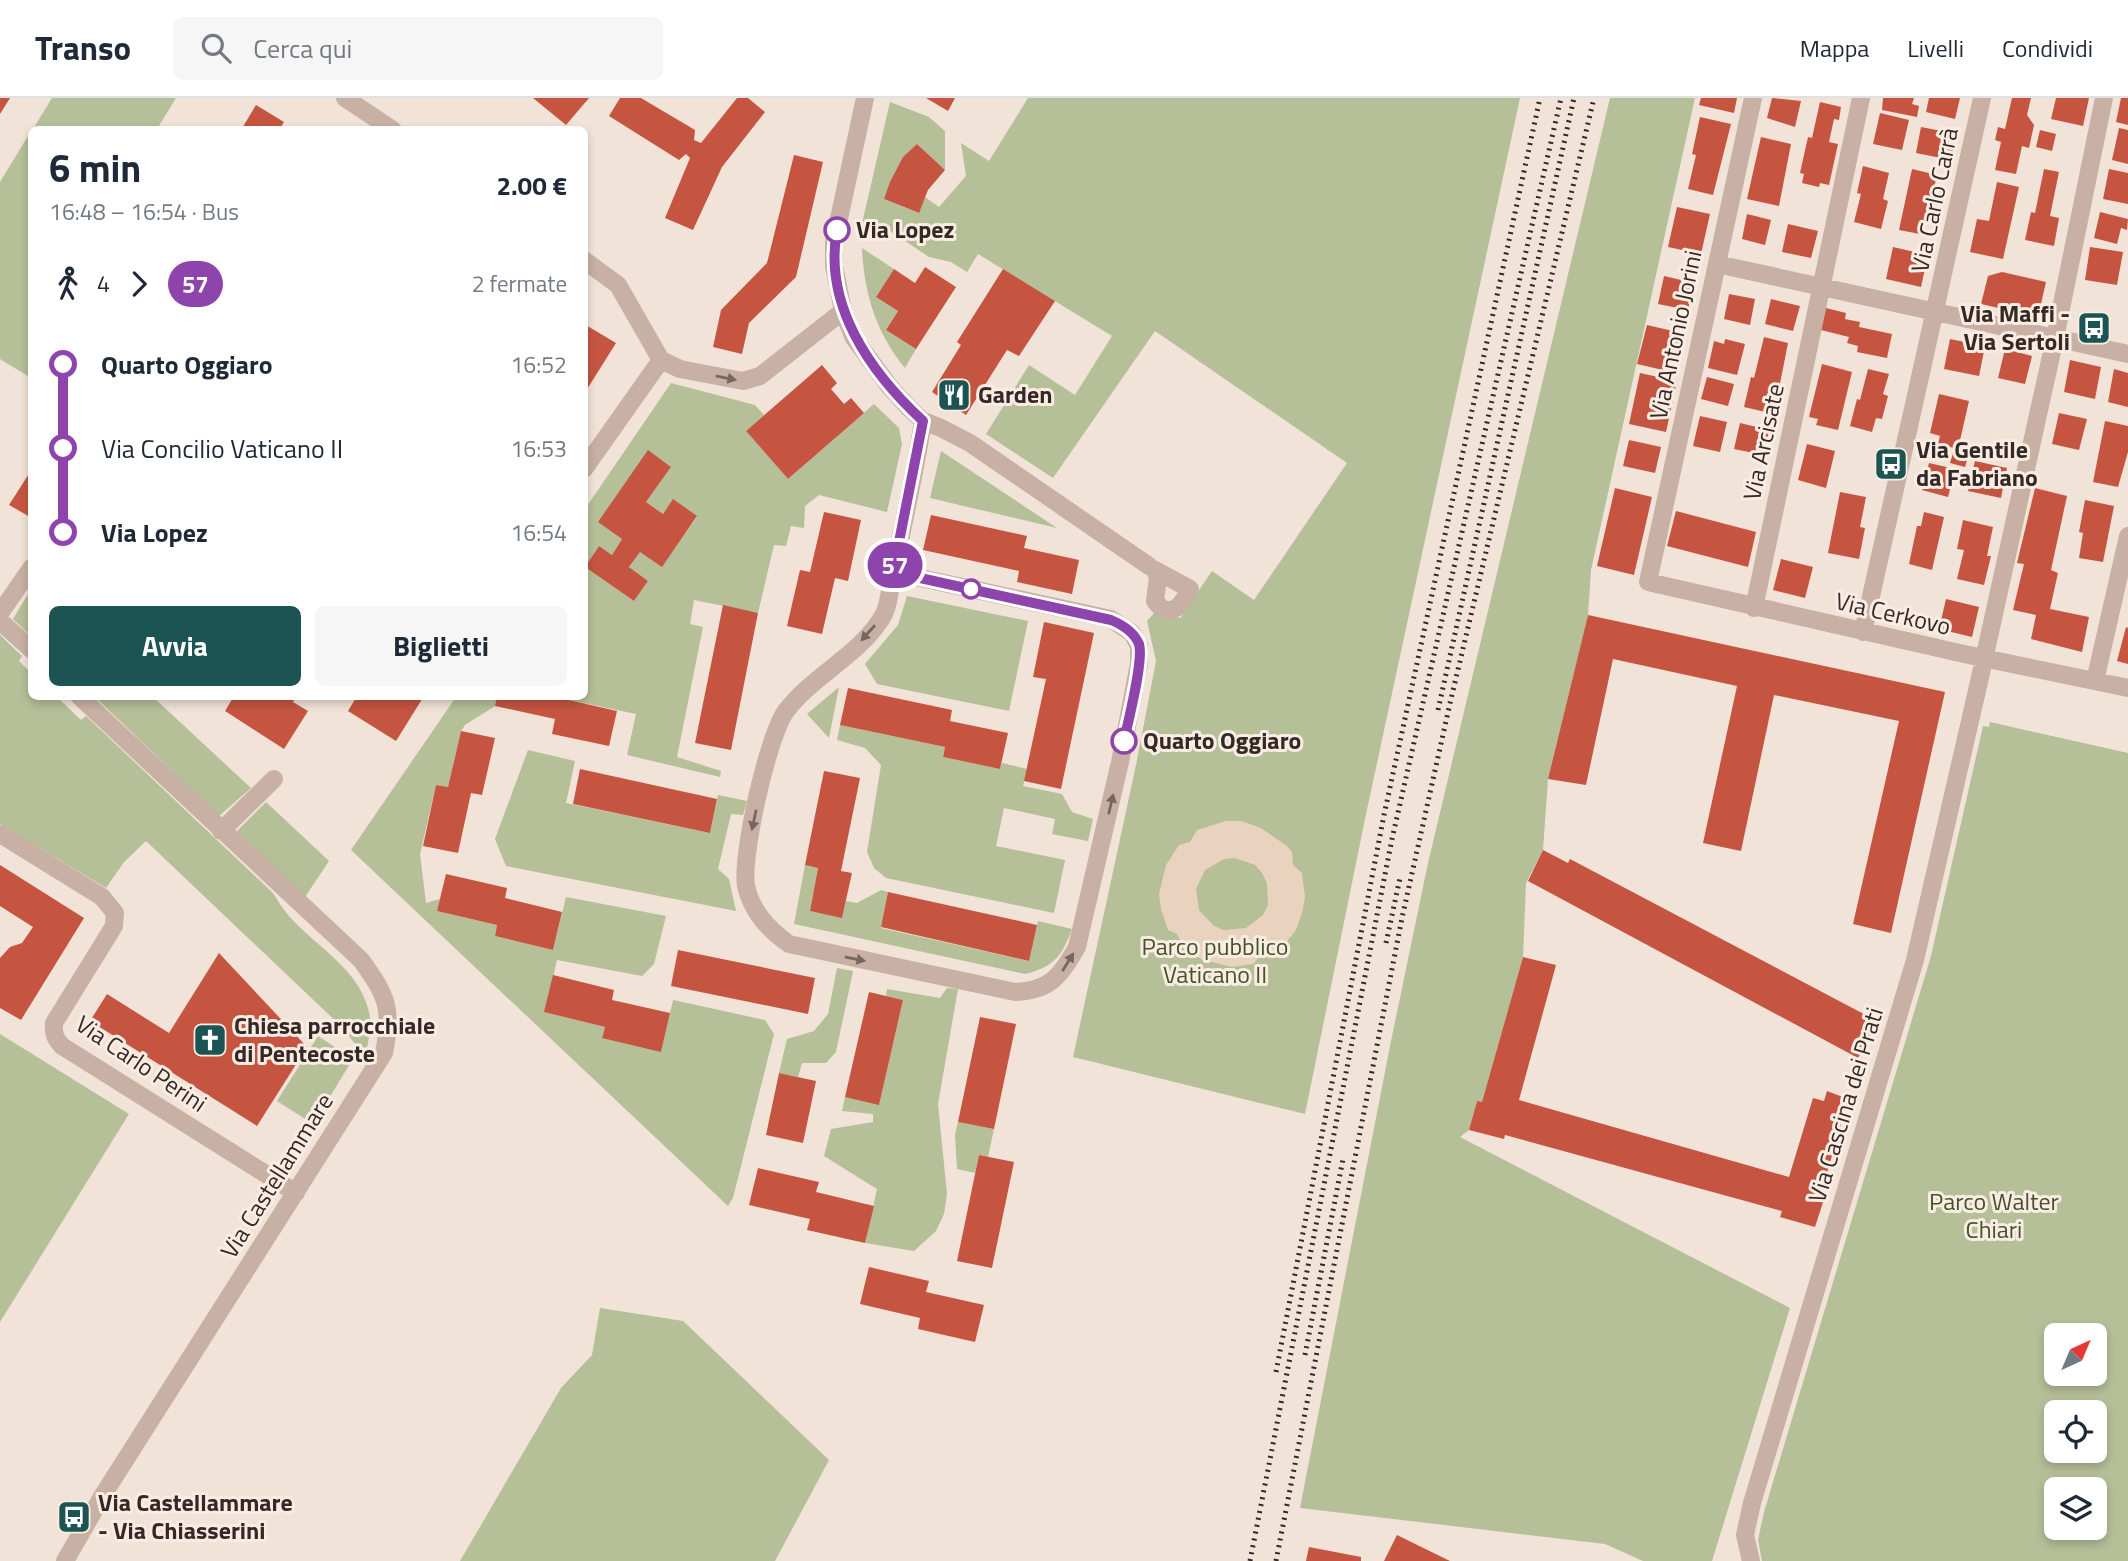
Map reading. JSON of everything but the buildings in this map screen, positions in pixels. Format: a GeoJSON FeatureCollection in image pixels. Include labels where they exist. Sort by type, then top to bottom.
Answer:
{"type":"FeatureCollection","features":[{"type":"Feature","properties":{"kind":"street"},"geometry":{"type":"LineString","coordinates":[[865,98],[834,242],[834,266],[843,311],[854,338],[889,386],[923,421],[970,443],[1152,568]]}},
{"type":"Feature","properties":{"kind":"street","name":"Via Antonio Jorini"},"geometry":{"type":"LineString","coordinates":[[1648,582],[1753,98]]}},
{"type":"Feature","properties":{"kind":"street","name":"Via Arcisate"},"geometry":{"type":"LineString","coordinates":[[1754,608],[1861,98]]}},
{"type":"Feature","properties":{"kind":"street","name":"Via Carlo Carrà"},"geometry":{"type":"LineString","coordinates":[[1936,312],[1982,98]]}},
{"type":"Feature","properties":{"kind":"street","name":"Via Cascina dei Prati"},"geometry":{"type":"LineString","coordinates":[[1751,1561],[1745,1535],[1752,1503],[1915,960],[2055,338],[2104,98]]}},
{"type":"Feature","properties":{"kind":"street"},"geometry":{"type":"LineString","coordinates":[[352,100],[388,126]]}},
{"type":"Feature","properties":{"kind":"street"},"geometry":{"type":"LineString","coordinates":[[588,263],[618,285],[660,360],[680,369],[743,381],[760,376],[843,311]]}},
{"type":"Feature","properties":{"kind":"street"},"geometry":{"type":"LineString","coordinates":[[1717,264],[2128,354]]}},
{"type":"Feature","properties":{"kind":"street"},"geometry":{"type":"LineString","coordinates":[[1863,632],[1936,312]]}},
{"type":"Feature","properties":{"kind":"street"},"geometry":{"type":"LineString","coordinates":[[588,463],[660,360]]}},
{"type":"Feature","properties":{"kind":"street"},"geometry":{"type":"LineString","coordinates":[[893,572],[1111,620],[1132,633],[1139,646],[1139,664],[1120,762],[1077,947],[1065,968],[1051,982],[1034,991],[1015,992],[789,944],[771,931],[757,914],[747,888],[745,869],[751,832],[773,741],[784,714],[799,695],[870,632],[885,613],[893,572],[923,421]]}},
{"type":"Feature","properties":{"kind":"street"},"geometry":{"type":"LineString","coordinates":[[2095,681],[2128,536]]}},
{"type":"Feature","properties":{"kind":"street"},"geometry":{"type":"LineString","coordinates":[[0,613],[28,573]]}},
{"type":"Feature","properties":{"kind":"street","name":"Via Cerkovo"},"geometry":{"type":"LineString","coordinates":[[1648,582],[1754,608],[2128,688]]}},
{"type":"Feature","properties":{"kind":"street"},"geometry":{"type":"LineString","coordinates":[[0,621],[28,646]]}},
{"type":"Feature","properties":{"kind":"street","name":"Via Castellammare"},"geometry":{"type":"LineString","coordinates":[[65,1561],[103,1494],[384,1053],[389,1027],[387,1003],[378,984],[361,960],[83,700]]}},
{"type":"Feature","properties":{"kind":"street"},"geometry":{"type":"LineString","coordinates":[[221,831],[274,779]]}},
{"type":"Feature","properties":{"kind":"street","name":"Via Carlo Perini"},"geometry":{"type":"LineString","coordinates":[[0,834],[102,897],[115,912],[114,926],[54,1023],[56,1040],[296,1193]]}},
{"type":"Feature","properties":{"kind":"green space"},"geometry":{"type":"Polygon","coordinates":[[[52,98],[176,98],[159,126],[35,126],[52,98]]]}},
{"type":"Feature","properties":{"kind":"green space","name":"Parco pubblico Vaticano II"},"geometry":{"type":"Polygon","coordinates":[[[1028,98],[1520,98],[1365,819],[1305,1114],[1073,1057],[1156,661],[1147,621],[1156,611],[1180,618],[1212,571],[1254,600],[1347,463],[1155,331],[1053,478],[986,434],[1029,365],[1075,395],[1112,336],[978,254],[967,272],[951,262],[929,257],[884,227],[872,234],[861,228],[890,102],[929,117],[945,131],[945,170],[917,144],[903,158],[884,199],[918,213],[925,197],[939,207],[966,176],[961,143],[989,161],[1028,98]]]}},
{"type":"Feature","properties":{"kind":"green space"},"geometry":{"type":"Polygon","coordinates":[[[1610,98],[1695,98],[1591,570],[1588,615],[1548,779],[1543,850],[1526,883],[1523,957],[1482,1102],[1477,1101],[1469,1130],[1460,1137],[1790,1308],[1712,1561],[1643,1561],[1605,1544],[1300,1508],[1428,863],[1610,98]]]}},
{"type":"Feature","properties":{"kind":"green space"},"geometry":{"type":"Polygon","coordinates":[[[28,136],[28,376],[0,359],[0,182],[28,136]]]}},
{"type":"Feature","properties":{"kind":"green space"},"geometry":{"type":"Polygon","coordinates":[[[862,248],[894,269],[876,297],[898,311],[886,330],[916,349],[905,368],[886,341],[873,312],[865,281],[862,248]]]}},
{"type":"Feature","properties":{"kind":"green space"},"geometry":{"type":"Polygon","coordinates":[[[671,383],[755,405],[764,415],[746,431],[788,479],[874,404],[899,428],[902,444],[887,512],[819,495],[805,506],[804,528],[791,526],[786,546],[774,545],[758,613],[694,600],[690,624],[703,627],[677,757],[721,771],[720,777],[627,755],[636,714],[570,700],[588,700],[588,569],[634,601],[648,581],[629,567],[640,552],[662,566],[697,517],[673,500],[663,514],[646,502],[671,467],[648,451],[599,522],[622,539],[612,555],[599,546],[588,562],[588,505],[671,383]]]}},
{"type":"Feature","properties":{"kind":"green space"},"geometry":{"type":"Polygon","coordinates":[[[941,451],[1057,528],[930,498],[941,451]]]}},
{"type":"Feature","properties":{"kind":"green space"},"geometry":{"type":"Polygon","coordinates":[[[28,594],[28,633],[13,619],[28,594]]]}},
{"type":"Feature","properties":{"kind":"green space"},"geometry":{"type":"Polygon","coordinates":[[[907,596],[1028,621],[1009,711],[877,684],[865,664],[898,625],[907,596]]]}},
{"type":"Feature","properties":{"kind":"green space"},"geometry":{"type":"Polygon","coordinates":[[[0,635],[22,656],[19,661],[28,670],[28,700],[60,700],[81,720],[86,716],[273,893],[289,916],[346,970],[364,997],[369,1012],[370,1028],[366,1055],[344,1029],[146,841],[124,862],[106,888],[0,824],[0,635]]]}},
{"type":"Feature","properties":{"kind":"green space"},"geometry":{"type":"Polygon","coordinates":[[[839,687],[829,738],[807,714],[839,687]]]}},
{"type":"Feature","properties":{"kind":"green space"},"geometry":{"type":"Polygon","coordinates":[[[98,700],[156,700],[251,788],[219,816],[98,700]]]}},
{"type":"Feature","properties":{"kind":"green space"},"geometry":{"type":"Polygon","coordinates":[[[454,700],[496,700],[495,706],[465,725],[461,731],[448,787],[436,785],[420,854],[426,903],[440,899],[437,911],[497,925],[495,936],[553,950],[566,897],[666,916],[654,964],[642,976],[557,960],[545,1012],[605,1027],[602,1037],[661,1051],[673,1000],[765,1020],[774,1034],[733,1198],[728,1206],[351,850],[454,700]]]}},
{"type":"Feature","properties":{"kind":"green space","name":"Parco Walter Chiari"},"geometry":{"type":"Polygon","coordinates":[[[1990,722],[2128,753],[2128,1561],[1762,1561],[1758,1540],[1764,1512],[1931,956],[1983,726],[1989,727],[1990,722]]]}},
{"type":"Feature","properties":{"kind":"green space"},"geometry":{"type":"Polygon","coordinates":[[[840,725],[945,747],[943,757],[1000,769],[1002,763],[1027,769],[1023,786],[1062,794],[1072,812],[1093,819],[1088,841],[1052,834],[1055,819],[1004,808],[996,846],[1065,860],[1054,913],[886,878],[874,868],[867,852],[881,765],[865,748],[837,740],[840,725]]]}},
{"type":"Feature","properties":{"kind":"green space"},"geometry":{"type":"Polygon","coordinates":[[[528,750],[575,761],[566,803],[710,833],[718,795],[747,801],[743,815],[731,814],[718,869],[729,879],[736,911],[506,866],[495,839],[528,750]]]}},
{"type":"Feature","properties":{"kind":"green space"},"geometry":{"type":"Polygon","coordinates":[[[266,802],[329,861],[305,897],[236,832],[266,802]]]}},
{"type":"Feature","properties":{"kind":"green space"},"geometry":{"type":"Polygon","coordinates":[[[805,865],[818,868],[810,911],[842,917],[846,901],[857,903],[881,890],[888,892],[881,928],[1028,961],[1038,921],[1072,929],[1056,959],[1043,968],[1025,974],[794,924],[805,865]]]}},
{"type":"Feature","properties":{"kind":"green space"},"geometry":{"type":"Polygon","coordinates":[[[837,968],[853,971],[836,1052],[826,1063],[802,1063],[798,1077],[779,1073],[787,1039],[814,1031],[828,1014],[837,968]]]}},
{"type":"Feature","properties":{"kind":"green space"},"geometry":{"type":"Polygon","coordinates":[[[947,988],[958,989],[938,1104],[947,1194],[944,1214],[936,1231],[914,1251],[865,1243],[877,1189],[824,1156],[831,1129],[873,1122],[873,1114],[842,1111],[845,1097],[879,1104],[903,1000],[886,996],[887,989],[940,998],[947,988]]]}},
{"type":"Feature","properties":{"kind":"green space"},"geometry":{"type":"Polygon","coordinates":[[[0,1034],[129,1114],[0,1322],[0,1034]]]}},
{"type":"Feature","properties":{"kind":"green space"},"geometry":{"type":"Polygon","coordinates":[[[318,1036],[353,1059],[313,1124],[277,1101],[318,1036]]]}},
{"type":"Feature","properties":{"kind":"green space"},"geometry":{"type":"Polygon","coordinates":[[[958,1122],[994,1129],[988,1157],[979,1155],[975,1173],[957,1169],[955,1135],[958,1122]]]}},
{"type":"Feature","properties":{"kind":"green space"},"geometry":{"type":"Polygon","coordinates":[[[600,1308],[683,1321],[829,1460],[775,1561],[460,1561],[561,1388],[592,1355],[600,1308]]]}},
{"type":"Feature","properties":{"kind":"shaded area"},"geometry":{"type":"Polygon","coordinates":[[[1226,821],[1241,821],[1261,828],[1292,852],[1293,865],[1302,873],[1305,897],[1296,930],[1280,950],[1272,955],[1259,957],[1253,964],[1232,967],[1203,960],[1183,948],[1177,934],[1168,930],[1159,894],[1166,865],[1179,845],[1190,842],[1197,830],[1226,821]],[[1235,858],[1224,859],[1205,870],[1196,889],[1199,910],[1214,926],[1224,930],[1246,928],[1263,915],[1268,905],[1267,883],[1255,865],[1235,858]]]}},
{"type":"Feature","properties":{"kind":"railway"},"geometry":{"type":"LineString","coordinates":[[1276,1372],[1384,815],[1540,98]]}},
{"type":"Feature","properties":{"kind":"railway"},"geometry":{"type":"LineString","coordinates":[[1250,1561],[1392,839],[1561,98]]}},
{"type":"Feature","properties":{"kind":"railway"},"geometry":{"type":"LineString","coordinates":[[1438,710],[1574,98]]}},
{"type":"Feature","properties":{"kind":"railway"},"geometry":{"type":"LineString","coordinates":[[1276,1561],[1402,918],[1451,699],[1594,98]]}},
{"type":"Feature","properties":{"kind":"railway"},"geometry":{"type":"LineString","coordinates":[[1386,943],[1400,878]]}},
{"type":"Feature","properties":{"kind":"railway"},"geometry":{"type":"LineString","coordinates":[[1305,1355],[1343,1159]]}},
{"type":"Feature","properties":{"kind":"bus line","name":"57"},"geometry":{"type":"LineString","coordinates":[[837,230],[834,266],[843,311],[854,338],[889,386],[923,421],[893,572],[1122,624],[1132,633],[1139,646],[1139,664],[1124,741]]}},
{"type":"Feature","properties":{"kind":"place","name":"Via Lopez"},"geometry":{"type":"Point","coordinates":[837,230]}},
{"type":"Feature","properties":{"kind":"place","name":"Via Maffi - Via Sertoli"},"geometry":{"type":"Point","coordinates":[2094,328]}},
{"type":"Feature","properties":{"kind":"place","name":"Garden"},"geometry":{"type":"Point","coordinates":[954,395]}},
{"type":"Feature","properties":{"kind":"place","name":"Via Gentile da Fabriano"},"geometry":{"type":"Point","coordinates":[1891,464]}},
{"type":"Feature","properties":{"kind":"place","name":"Quarto Oggiaro"},"geometry":{"type":"Point","coordinates":[1124,741]}},
{"type":"Feature","properties":{"kind":"place","name":"Chiesa parrocchiale di Pentecoste"},"geometry":{"type":"Point","coordinates":[210,1040]}},
{"type":"Feature","properties":{"kind":"place","name":"Via Castellammare - Via Chiasserini"},"geometry":{"type":"Point","coordinates":[74,1517]}}]}
